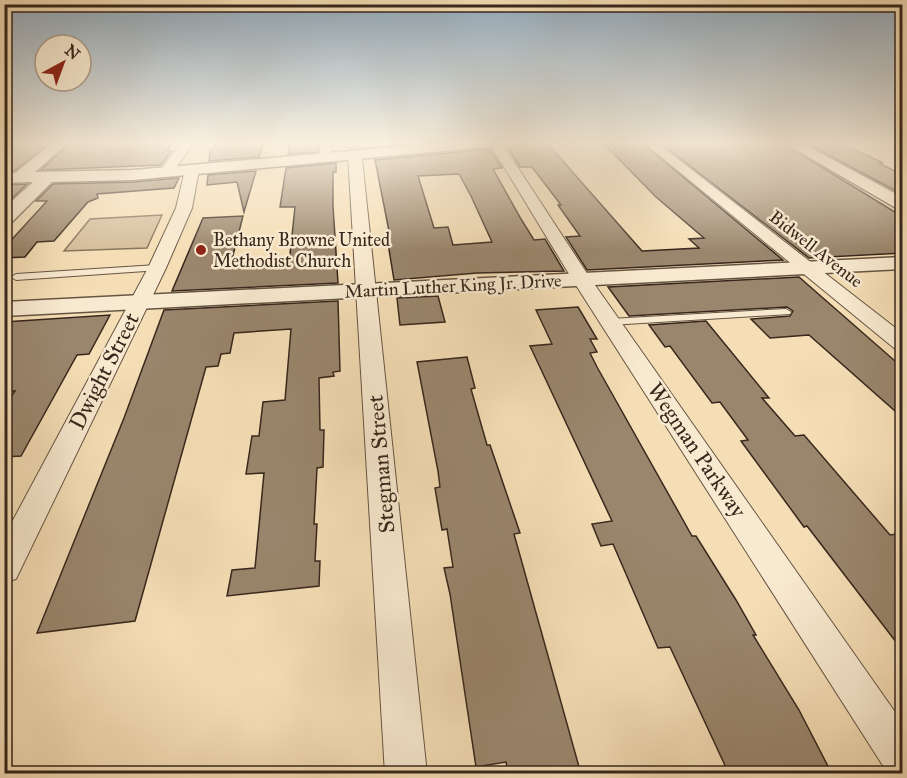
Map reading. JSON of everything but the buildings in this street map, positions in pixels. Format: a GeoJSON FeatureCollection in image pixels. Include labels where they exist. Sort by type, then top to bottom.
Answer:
{"type":"FeatureCollection","features":[{"type":"Feature","properties":{"kind":"street"},"geometry":{"type":"LineString","coordinates":[[4,219],[47,178]]}},
{"type":"Feature","properties":{"kind":"street","name":"Dwight Street"},"geometry":{"type":"LineString","coordinates":[[4,569],[157,268],[184,208],[190,178]]}},
{"type":"Feature","properties":{"kind":"street","name":"Stegman Street"},"geometry":{"type":"LineString","coordinates":[[358,178],[406,774]]}},
{"type":"Feature","properties":{"kind":"street","name":"Wegman Parkway"},"geometry":{"type":"LineString","coordinates":[[518,178],[581,279],[903,758]]}},
{"type":"Feature","properties":{"kind":"street","name":"Bidwell Avenue"},"geometry":{"type":"LineString","coordinates":[[695,178],[903,343]]}},
{"type":"Feature","properties":{"kind":"street"},"geometry":{"type":"LineString","coordinates":[[856,178],[903,204]]}},
{"type":"Feature","properties":{"kind":"street","name":"Martin Luther King Jr. Drive"},"geometry":{"type":"LineString","coordinates":[[4,309],[903,263]]}},
{"type":"Feature","properties":{"kind":"lane"},"geometry":{"type":"LineString","coordinates":[[16,277],[157,268]]}},
{"type":"Feature","properties":{"kind":"lane"},"geometry":{"type":"LineString","coordinates":[[610,322],[786,312]]}},
{"type":"Feature","properties":{"kind":"shaded area"},"geometry":{"type":"Polygon","coordinates":[[[162,215],[147,248],[64,251],[90,219],[162,215]]]}},
{"type":"Feature","properties":{"kind":"place","name":"Bethany Browne United Methodist Church"},"geometry":{"type":"Point","coordinates":[201,250]}}]}
